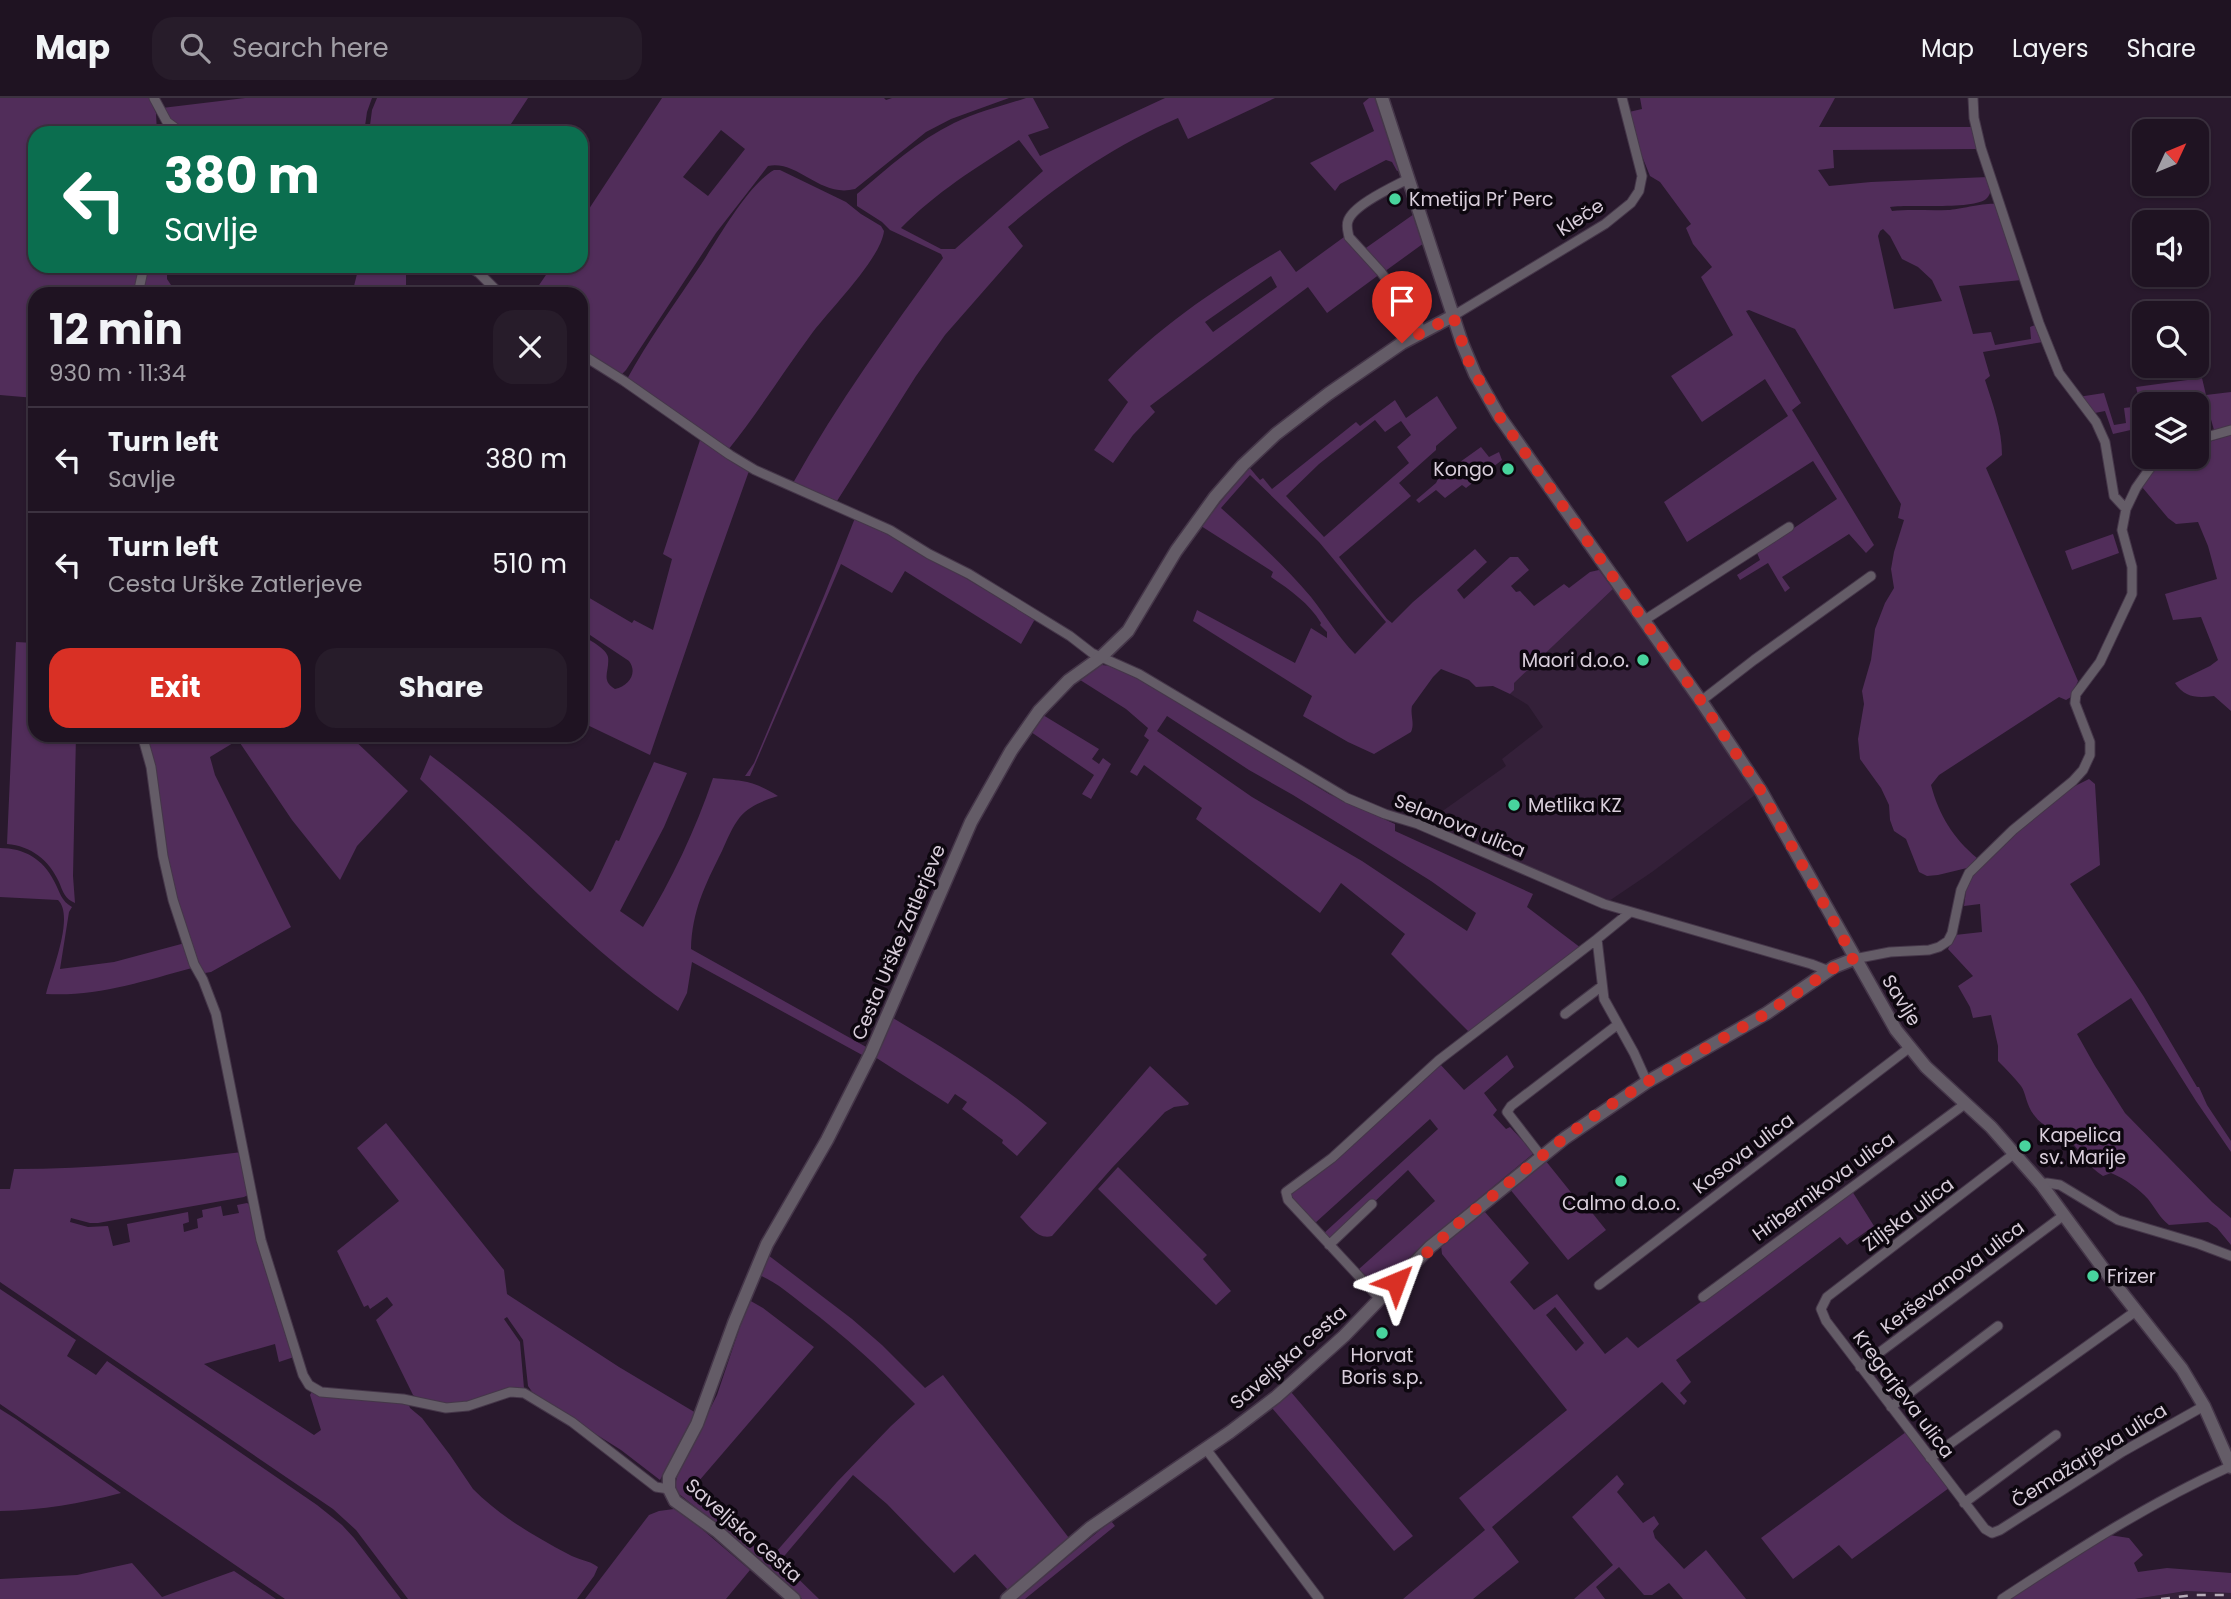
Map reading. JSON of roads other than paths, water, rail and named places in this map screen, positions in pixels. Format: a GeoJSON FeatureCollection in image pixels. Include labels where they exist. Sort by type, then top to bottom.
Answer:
{"type":"FeatureCollection","features":[{"type":"Feature","properties":{"kind":"street"},"geometry":{"type":"LineString","coordinates":[[155,98],[167,122],[172,126]]}},
{"type":"Feature","properties":{"kind":"street","name":"Savlje"},"geometry":{"type":"LineString","coordinates":[[1382,98],[1469,362],[1499,416],[1701,701],[1761,791],[1888,1019],[1926,1067],[2015,1153],[2041,1184],[2182,1369],[2203,1406],[2231,1467]]}},
{"type":"Feature","properties":{"kind":"street","name":"Kleče"},"geometry":{"type":"LineString","coordinates":[[1453,316],[1605,224],[1631,202],[1639,191],[1642,176],[1622,98]]}},
{"type":"Feature","properties":{"kind":"street","name":"Saveljska cesta"},"geometry":{"type":"LineString","coordinates":[[1973,98],[1974,118],[1981,148],[2039,323],[2059,373],[2096,422],[2105,442],[2114,496],[2126,509]]}},
{"type":"Feature","properties":{"kind":"street"},"geometry":{"type":"LineString","coordinates":[[165,126],[167,122]]}},
{"type":"Feature","properties":{"kind":"street"},"geometry":{"type":"LineString","coordinates":[[1408,179],[1356,209],[1348,219],[1348,231],[1349,237],[1381,272],[1422,330]]}},
{"type":"Feature","properties":{"kind":"street"},"geometry":{"type":"LineString","coordinates":[[479,273],[493,287]]}},
{"type":"Feature","properties":{"kind":"street","name":"Cesta Urške Zatlerjeve"},"geometry":{"type":"LineString","coordinates":[[668,1489],[669,1477],[704,1408],[734,1323],[767,1244],[827,1140],[871,1053],[971,822],[1011,751],[1055,693],[1101,657],[1128,631],[1175,551],[1243,465],[1300,414],[1422,330],[1453,316]]}},
{"type":"Feature","properties":{"kind":"street","name":"Selanova ulica"},"geometry":{"type":"LineString","coordinates":[[588,358],[755,470],[890,530],[969,574],[1101,657],[1139,674],[1347,798],[1418,824],[1629,913],[1829,971]]}},
{"type":"Feature","properties":{"kind":"street"},"geometry":{"type":"LineString","coordinates":[[2209,436],[2231,430]]}},
{"type":"Feature","properties":{"kind":"street","name":"Saveljska cesta"},"geometry":{"type":"LineString","coordinates":[[1007,1599],[1090,1528],[1206,1449],[1276,1397],[1317,1362],[1430,1247],[1541,1156],[1604,1109],[1854,958],[1890,952],[1929,950],[1948,941],[1961,890],[1969,873],[2013,830],[2073,781],[2083,771],[2090,755],[2090,742],[2075,703],[2076,694],[2100,662],[2132,594],[2132,567],[2122,530],[2126,509],[2149,469]]}},
{"type":"Feature","properties":{"kind":"street"},"geometry":{"type":"LineString","coordinates":[[1643,621],[1789,527]]}},
{"type":"Feature","properties":{"kind":"street"},"geometry":{"type":"LineString","coordinates":[[1701,701],[1871,576]]}},
{"type":"Feature","properties":{"kind":"street"},"geometry":{"type":"LineString","coordinates":[[144,742],[151,767],[163,856],[173,900],[194,964],[216,1014],[261,1240],[303,1374],[309,1385],[321,1391],[403,1399],[446,1408],[468,1406],[510,1392],[524,1393],[572,1422],[656,1487],[668,1489]]}},
{"type":"Feature","properties":{"kind":"street"},"geometry":{"type":"LineString","coordinates":[[1380,1299],[1288,1200],[1286,1192],[1332,1158],[1439,1060],[1629,913]]}},
{"type":"Feature","properties":{"kind":"street"},"geometry":{"type":"LineString","coordinates":[[1597,939],[1604,999],[1647,1082]]}},
{"type":"Feature","properties":{"kind":"street"},"geometry":{"type":"LineString","coordinates":[[1565,1014],[1602,986]]}},
{"type":"Feature","properties":{"kind":"street"},"geometry":{"type":"LineString","coordinates":[[1541,1156],[1507,1112],[1511,1106],[1617,1025]]}},
{"type":"Feature","properties":{"kind":"street","name":"Kosova ulica"},"geometry":{"type":"LineString","coordinates":[[1599,1285],[1909,1048]]}},
{"type":"Feature","properties":{"kind":"street","name":"Hribernikova ulica"},"geometry":{"type":"LineString","coordinates":[[1703,1297],[1965,1104]]}},
{"type":"Feature","properties":{"kind":"street","name":"Ziljska ulica"},"geometry":{"type":"LineString","coordinates":[[1822,1304],[1827,1297],[2015,1153]]}},
{"type":"Feature","properties":{"kind":"street"},"geometry":{"type":"LineString","coordinates":[[2041,1184],[2060,1185],[2118,1220],[2231,1256]]}},
{"type":"Feature","properties":{"kind":"street"},"geometry":{"type":"LineString","coordinates":[[1329,1245],[1372,1204]]}},
{"type":"Feature","properties":{"kind":"street","name":"Kerševanova ulica"},"geometry":{"type":"LineString","coordinates":[[1860,1367],[2064,1215]]}},
{"type":"Feature","properties":{"kind":"street","name":"Kregarjeva ulica"},"geometry":{"type":"LineString","coordinates":[[1822,1304],[1823,1315],[1860,1367],[1985,1530],[1992,1533]]}},
{"type":"Feature","properties":{"kind":"street"},"geometry":{"type":"LineString","coordinates":[[1930,1458],[2136,1311]]}},
{"type":"Feature","properties":{"kind":"street"},"geometry":{"type":"LineString","coordinates":[[1891,1407],[1998,1326]]}},
{"type":"Feature","properties":{"kind":"street","name":"Čemažarjeva ulica"},"geometry":{"type":"LineString","coordinates":[[1992,1533],[2122,1452],[2203,1406]]}},
{"type":"Feature","properties":{"kind":"street"},"geometry":{"type":"LineString","coordinates":[[1965,1503],[2056,1435]]}},
{"type":"Feature","properties":{"kind":"street"},"geometry":{"type":"LineString","coordinates":[[1206,1449],[1319,1599]]}},
{"type":"Feature","properties":{"kind":"street"},"geometry":{"type":"LineString","coordinates":[[2002,1599],[2122,1521],[2179,1490],[2231,1467]]}},
{"type":"Feature","properties":{"kind":"street","name":"Saveljska cesta"},"geometry":{"type":"LineString","coordinates":[[668,1489],[678,1504],[718,1532],[794,1599]]}},
{"type":"Feature","properties":{"kind":"railway"},"geometry":{"type":"LineString","coordinates":[[2161,1599],[2194,1595],[2231,1595]]}},
{"type":"Feature","properties":{"kind":"place","name":"Kmetija Pr' Perc"},"geometry":{"type":"Point","coordinates":[1395,199]}},
{"type":"Feature","properties":{"kind":"place","name":"Kongo"},"geometry":{"type":"Point","coordinates":[1508,469]}},
{"type":"Feature","properties":{"kind":"place","name":"Maori d.o.o."},"geometry":{"type":"Point","coordinates":[1643,660]}},
{"type":"Feature","properties":{"kind":"place","name":"Metlika KZ"},"geometry":{"type":"Point","coordinates":[1514,805]}},
{"type":"Feature","properties":{"kind":"place","name":"Kapelica sv. Marije"},"geometry":{"type":"Point","coordinates":[2025,1146]}},
{"type":"Feature","properties":{"kind":"place","name":"Calmo d.o.o."},"geometry":{"type":"Point","coordinates":[1621,1181]}},
{"type":"Feature","properties":{"kind":"place","name":"Frizer"},"geometry":{"type":"Point","coordinates":[2093,1276]}},
{"type":"Feature","properties":{"kind":"place","name":"Horvat Boris s.p."},"geometry":{"type":"Point","coordinates":[1382,1333]}}]}
